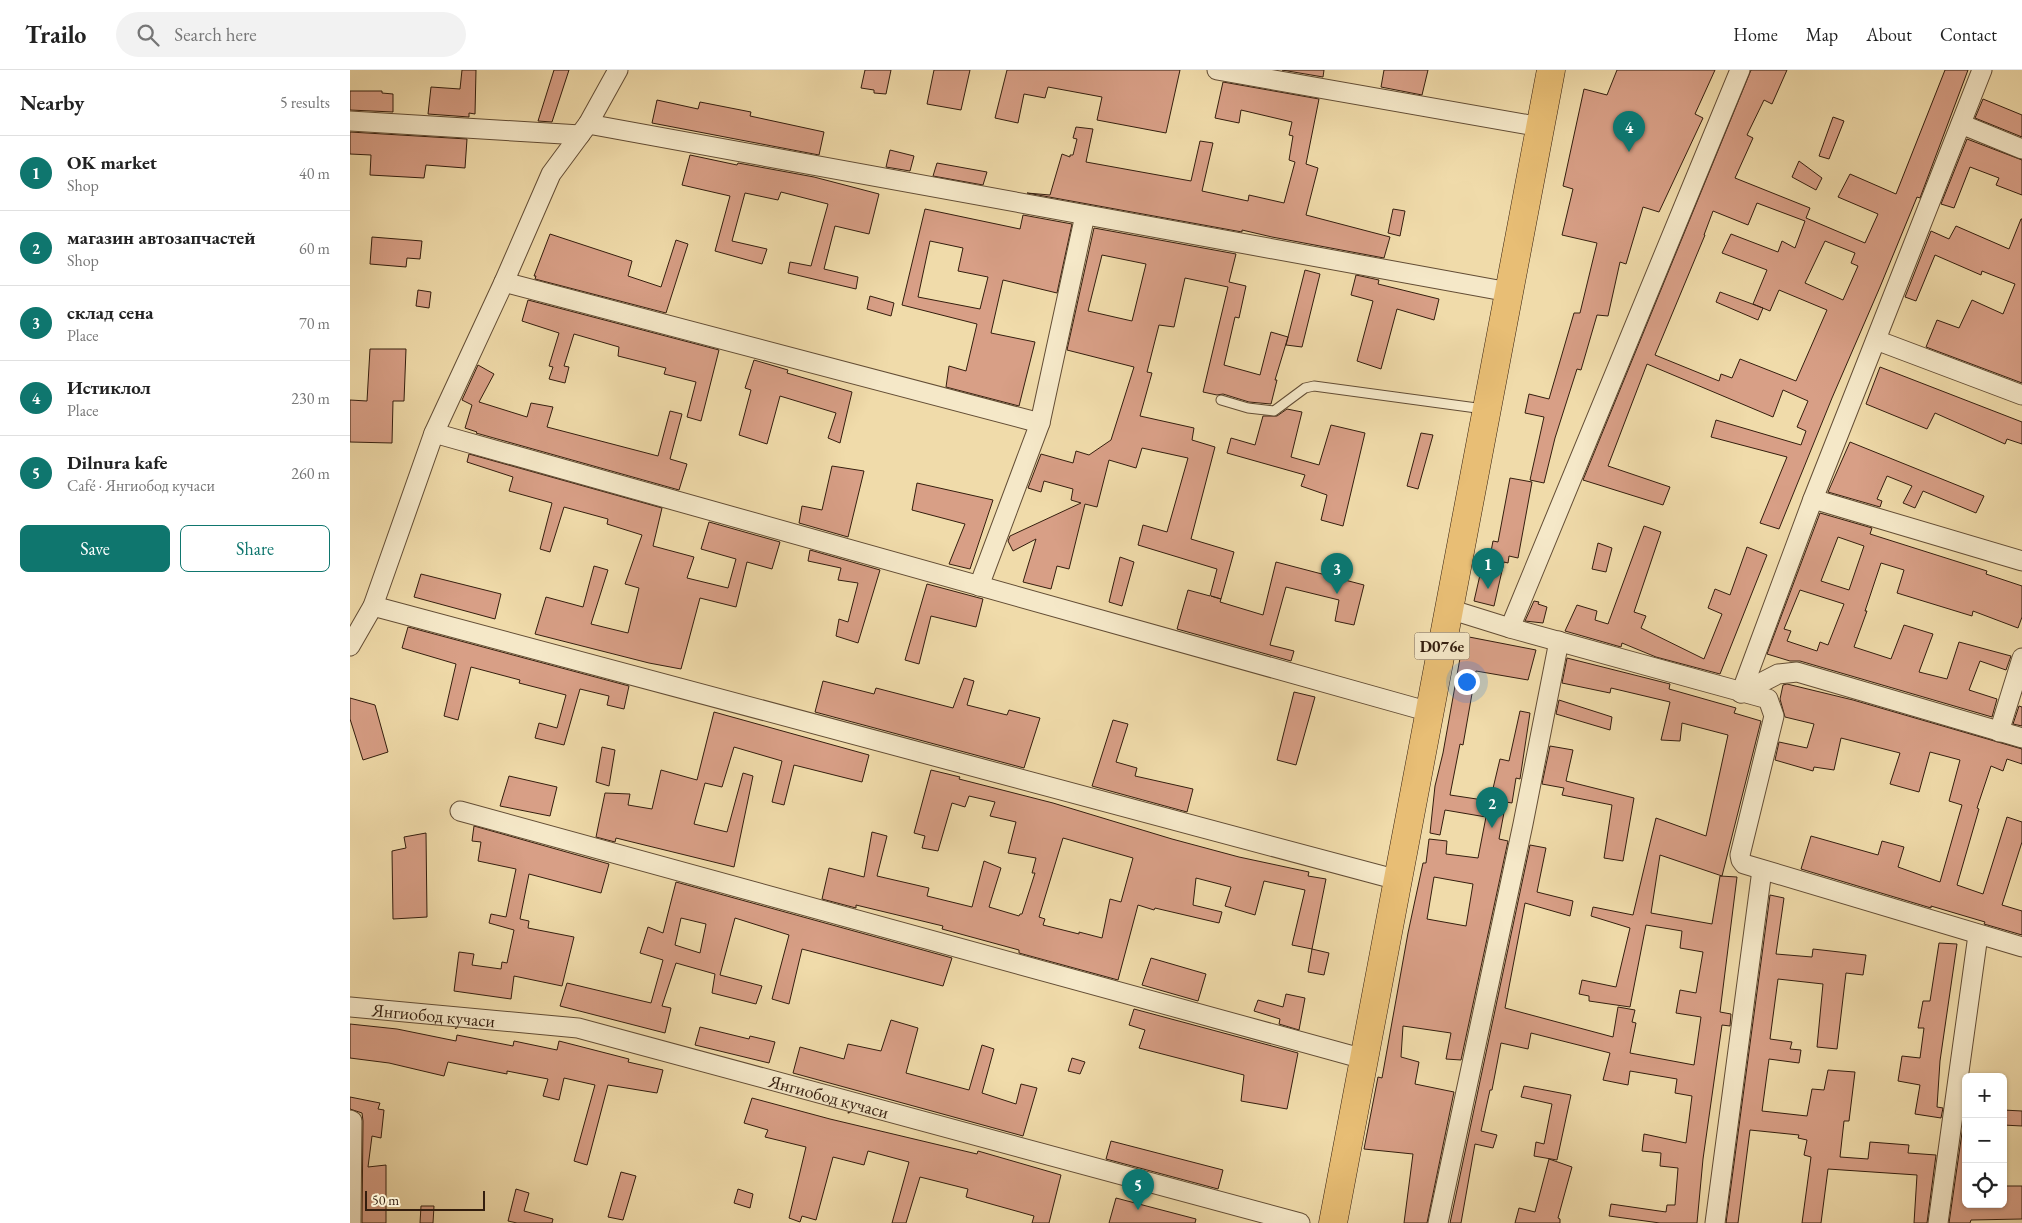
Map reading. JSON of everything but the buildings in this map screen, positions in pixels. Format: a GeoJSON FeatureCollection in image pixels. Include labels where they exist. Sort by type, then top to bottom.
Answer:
{"type":"FeatureCollection","features":[{"type":"Feature","properties":{"kind":"main road","name":"D076e"},"geometry":{"type":"LineString","coordinates":[[1333,1223],[1551,70]]}},
{"type":"Feature","properties":{"kind":"street"},"geometry":{"type":"LineString","coordinates":[[350,646],[373,606],[434,433],[504,282],[551,174],[584,130],[618,70]]}},
{"type":"Feature","properties":{"kind":"street"},"geometry":{"type":"LineString","coordinates":[[1217,70],[1540,127]]}},
{"type":"Feature","properties":{"kind":"street"},"geometry":{"type":"LineString","coordinates":[[1510,628],[1740,70]]}},
{"type":"Feature","properties":{"kind":"street"},"geometry":{"type":"LineString","coordinates":[[1741,692],[1813,499],[1982,70]]}},
{"type":"Feature","properties":{"kind":"street"},"geometry":{"type":"LineString","coordinates":[[350,121],[584,130],[1085,215],[1509,292]]}},
{"type":"Feature","properties":{"kind":"street"},"geometry":{"type":"LineString","coordinates":[[1961,124],[2022,148]]}},
{"type":"Feature","properties":{"kind":"street"},"geometry":{"type":"LineString","coordinates":[[979,586],[1040,423],[1085,215]]}},
{"type":"Feature","properties":{"kind":"street"},"geometry":{"type":"LineString","coordinates":[[504,282],[1040,423]]}},
{"type":"Feature","properties":{"kind":"street"},"geometry":{"type":"LineString","coordinates":[[1876,340],[2022,395]]}},
{"type":"Feature","properties":{"kind":"street"},"geometry":{"type":"LineString","coordinates":[[434,433],[1430,712]]}},
{"type":"Feature","properties":{"kind":"street"},"geometry":{"type":"LineString","coordinates":[[1813,499],[2022,561]]}},
{"type":"Feature","properties":{"kind":"street"},"geometry":{"type":"LineString","coordinates":[[373,606],[1398,880]]}},
{"type":"Feature","properties":{"kind":"street"},"geometry":{"type":"LineString","coordinates":[[1449,609],[1510,628],[1768,699],[1774,716],[1740,855],[1740,860],[1744,864],[2022,947]]}},
{"type":"Feature","properties":{"kind":"street"},"geometry":{"type":"LineString","coordinates":[[1438,1223],[1521,834],[1559,641]]}},
{"type":"Feature","properties":{"kind":"street"},"geometry":{"type":"LineString","coordinates":[[1999,732],[2022,658]]}},
{"type":"Feature","properties":{"kind":"street"},"geometry":{"type":"LineString","coordinates":[[1741,692],[1778,674],[1797,672],[2022,738]]}},
{"type":"Feature","properties":{"kind":"street"},"geometry":{"type":"LineString","coordinates":[[460,811],[1364,1059]]}},
{"type":"Feature","properties":{"kind":"street"},"geometry":{"type":"LineString","coordinates":[[1715,1223],[1762,870]]}},
{"type":"Feature","properties":{"kind":"street"},"geometry":{"type":"LineString","coordinates":[[1938,1223],[1978,935]]}},
{"type":"Feature","properties":{"kind":"street","name":"Янгиобод кучаси"},"geometry":{"type":"LineString","coordinates":[[350,1007],[578,1028],[1300,1223]]}},
{"type":"Feature","properties":{"kind":"street"},"geometry":{"type":"LineString","coordinates":[[350,1120],[352,1121],[351,1223]]}},
{"type":"Feature","properties":{"kind":"lane"},"geometry":{"type":"LineString","coordinates":[[1221,400],[1248,408],[1274,411],[1305,388],[1314,386],[1487,410]]}},
{"type":"Feature","properties":{"kind":"place","name":"Истиклол"},"geometry":{"type":"Point","coordinates":[1629,152]}},
{"type":"Feature","properties":{"kind":"place","name":"OK market"},"geometry":{"type":"Point","coordinates":[1488,589]}},
{"type":"Feature","properties":{"kind":"place","name":"склад сена"},"geometry":{"type":"Point","coordinates":[1337,594]}},
{"type":"Feature","properties":{"kind":"place","name":"магазин автозапчастей"},"geometry":{"type":"Point","coordinates":[1492,828]}},
{"type":"Feature","properties":{"kind":"place","name":"Dilnura kafe"},"geometry":{"type":"Point","coordinates":[1138,1210]}}]}
